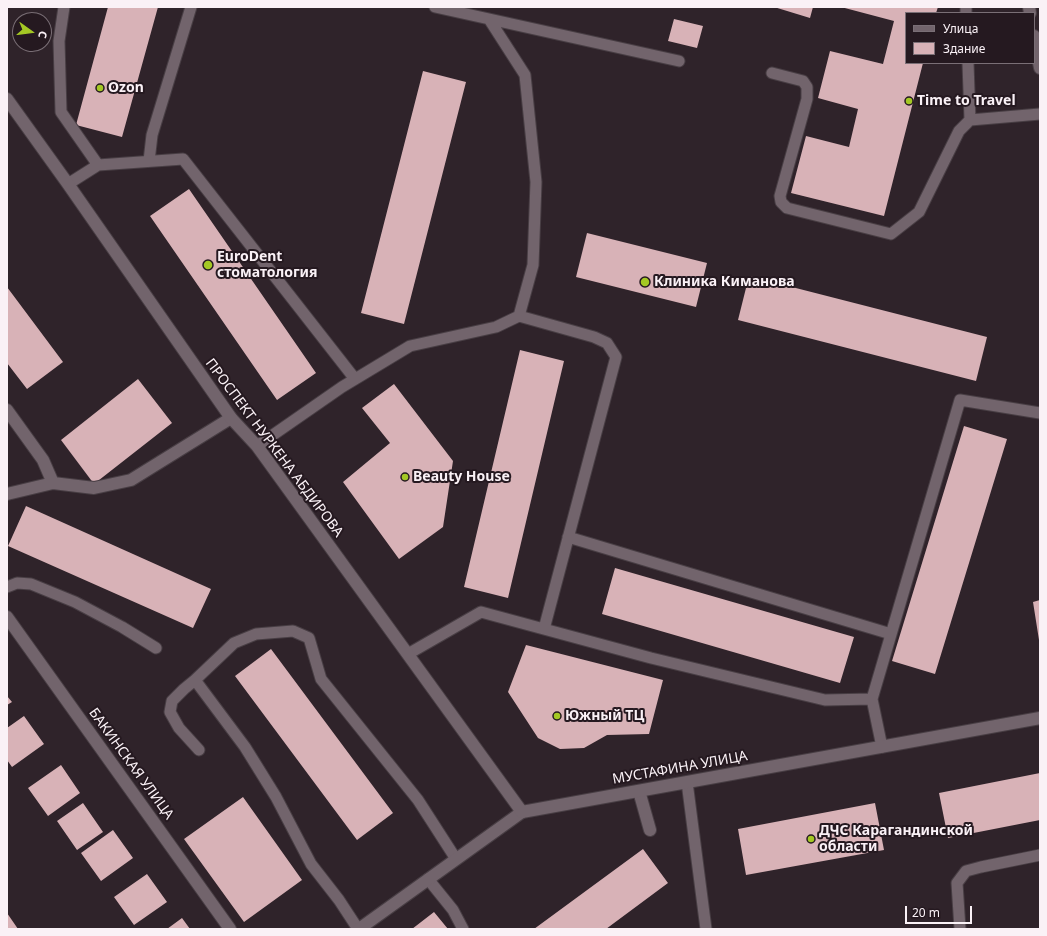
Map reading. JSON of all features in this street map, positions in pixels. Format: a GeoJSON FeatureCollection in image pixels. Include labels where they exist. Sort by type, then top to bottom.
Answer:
{"type":"FeatureCollection","features":[{"type":"Feature","properties":{"kind":"main road"},"geometry":{"type":"LineString","coordinates":[[1035,41],[1040,68]]}},
{"type":"Feature","properties":{"kind":"main road","name":"ПРОСПЕКТ НУРКЕНА АБДИРОВА"},"geometry":{"type":"LineString","coordinates":[[7,99],[231,418],[257,446],[522,812]]}},
{"type":"Feature","properties":{"kind":"main road"},"geometry":{"type":"LineString","coordinates":[[7,410],[43,460],[54,483]]}},
{"type":"Feature","properties":{"kind":"main road"},"geometry":{"type":"LineString","coordinates":[[7,494],[54,483],[94,488],[131,480],[231,418]]}},
{"type":"Feature","properties":{"kind":"main road","name":"БАКИНСКАЯ УЛИЦА"},"geometry":{"type":"LineString","coordinates":[[7,617],[230,929]]}},
{"type":"Feature","properties":{"kind":"main road","name":"МУСТАФИНА УЛИЦА"},"geometry":{"type":"LineString","coordinates":[[359,929],[522,812],[1040,718]]}},
{"type":"Feature","properties":{"kind":"main road"},"geometry":{"type":"LineString","coordinates":[[639,791],[650,830]]}},
{"type":"Feature","properties":{"kind":"lane"},"geometry":{"type":"LineString","coordinates":[[64,7],[59,41],[60,112],[98,165]]}},
{"type":"Feature","properties":{"kind":"lane"},"geometry":{"type":"LineString","coordinates":[[149,161],[152,135],[191,7]]}},
{"type":"Feature","properties":{"kind":"lane"},"geometry":{"type":"LineString","coordinates":[[435,7],[679,61]]}},
{"type":"Feature","properties":{"kind":"lane"},"geometry":{"type":"LineString","coordinates":[[489,19],[525,75],[536,182],[533,265],[519,316]]}},
{"type":"Feature","properties":{"kind":"lane"},"geometry":{"type":"LineString","coordinates":[[968,64],[970,120]]}},
{"type":"Feature","properties":{"kind":"lane"},"geometry":{"type":"LineString","coordinates":[[772,73],[803,81],[807,87],[806,99],[780,196],[781,202],[787,208],[891,234],[919,212],[959,131],[970,120],[1040,114]]}},
{"type":"Feature","properties":{"kind":"lane"},"geometry":{"type":"LineString","coordinates":[[68,184],[98,165],[183,159],[355,379]]}},
{"type":"Feature","properties":{"kind":"lane"},"geometry":{"type":"LineString","coordinates":[[257,446],[355,379],[410,346],[496,327],[519,316],[594,336],[607,343],[616,357],[544,629]]}},
{"type":"Feature","properties":{"kind":"lane"},"geometry":{"type":"LineString","coordinates":[[882,747],[872,699],[960,400],[1040,413]]}},
{"type":"Feature","properties":{"kind":"lane"},"geometry":{"type":"LineString","coordinates":[[568,537],[891,634]]}},
{"type":"Feature","properties":{"kind":"lane"},"geometry":{"type":"LineString","coordinates":[[7,587],[17,583],[31,584],[75,602],[122,627],[156,648]]}},
{"type":"Feature","properties":{"kind":"lane"},"geometry":{"type":"LineString","coordinates":[[408,654],[481,612],[651,658],[825,700],[872,699]]}},
{"type":"Feature","properties":{"kind":"lane"},"geometry":{"type":"LineString","coordinates":[[199,750],[179,728],[170,712],[172,701],[234,643],[256,634],[293,631],[309,638],[321,679],[418,800],[456,859]]}},
{"type":"Feature","properties":{"kind":"lane"},"geometry":{"type":"LineString","coordinates":[[195,680],[245,747],[276,796],[311,864],[359,929]]}},
{"type":"Feature","properties":{"kind":"lane"},"geometry":{"type":"LineString","coordinates":[[687,782],[706,929]]}},
{"type":"Feature","properties":{"kind":"lane"},"geometry":{"type":"LineString","coordinates":[[960,929],[957,883],[966,872],[981,867],[1040,855]]}},
{"type":"Feature","properties":{"kind":"lane"},"geometry":{"type":"LineString","coordinates":[[428,879],[453,910],[463,929]]}},
{"type":"Feature","properties":{"kind":"building"},"geometry":{"type":"Polygon","coordinates":[[[108,7],[158,7],[122,137],[76,125],[108,7]]]}},
{"type":"Feature","properties":{"kind":"building"},"geometry":{"type":"Polygon","coordinates":[[[774,7],[813,7],[810,18],[774,7]]]}},
{"type":"Feature","properties":{"kind":"building"},"geometry":{"type":"Polygon","coordinates":[[[841,7],[938,7],[936,12],[905,12],[905,64],[923,64],[884,216],[791,193],[806,136],[849,147],[858,109],[818,98],[830,51],[883,64],[894,21],[841,7]]]}},
{"type":"Feature","properties":{"kind":"building"},"geometry":{"type":"Polygon","coordinates":[[[674,19],[703,26],[697,48],[668,41],[674,19]]]}},
{"type":"Feature","properties":{"kind":"building"},"geometry":{"type":"Polygon","coordinates":[[[423,71],[466,82],[404,324],[361,313],[423,71]]]}},
{"type":"Feature","properties":{"kind":"building"},"geometry":{"type":"Polygon","coordinates":[[[189,189],[316,373],[277,400],[150,216],[189,189]]]}},
{"type":"Feature","properties":{"kind":"building"},"geometry":{"type":"Polygon","coordinates":[[[587,233],[707,263],[696,307],[576,277],[587,233]]]}},
{"type":"Feature","properties":{"kind":"building"},"geometry":{"type":"Polygon","coordinates":[[[749,276],[987,337],[976,381],[738,320],[749,276]]]}},
{"type":"Feature","properties":{"kind":"building"},"geometry":{"type":"Polygon","coordinates":[[[7,287],[63,362],[27,389],[7,363],[7,287]]]}},
{"type":"Feature","properties":{"kind":"building"},"geometry":{"type":"Polygon","coordinates":[[[520,350],[564,361],[508,598],[464,587],[520,350]]]}},
{"type":"Feature","properties":{"kind":"building"},"geometry":{"type":"Polygon","coordinates":[[[138,379],[172,423],[94,484],[61,440],[138,379]]]}},
{"type":"Feature","properties":{"kind":"building"},"geometry":{"type":"Polygon","coordinates":[[[394,384],[453,461],[443,527],[399,559],[343,482],[390,443],[362,408],[394,384]]]}},
{"type":"Feature","properties":{"kind":"building"},"geometry":{"type":"Polygon","coordinates":[[[964,426],[1007,439],[935,674],[892,661],[964,426]]]}},
{"type":"Feature","properties":{"kind":"building"},"geometry":{"type":"Polygon","coordinates":[[[26,506],[211,589],[193,628],[8,546],[26,506]]]}},
{"type":"Feature","properties":{"kind":"building"},"geometry":{"type":"Polygon","coordinates":[[[615,568],[854,637],[840,683],[602,614],[615,568]]]}},
{"type":"Feature","properties":{"kind":"building"},"geometry":{"type":"Polygon","coordinates":[[[1040,600],[1040,640],[1039,640],[1033,602],[1040,600]]]}},
{"type":"Feature","properties":{"kind":"building"},"geometry":{"type":"Polygon","coordinates":[[[526,645],[663,680],[649,734],[607,735],[584,748],[560,749],[538,738],[508,692],[526,645]]]}},
{"type":"Feature","properties":{"kind":"building"},"geometry":{"type":"Polygon","coordinates":[[[271,649],[393,813],[357,840],[235,676],[271,649]]]}},
{"type":"Feature","properties":{"kind":"building"},"geometry":{"type":"Polygon","coordinates":[[[7,696],[12,702],[7,705],[7,696]]]}},
{"type":"Feature","properties":{"kind":"building"},"geometry":{"type":"Polygon","coordinates":[[[24,716],[44,744],[12,767],[7,760],[7,728],[24,716]]]}},
{"type":"Feature","properties":{"kind":"building"},"geometry":{"type":"Polygon","coordinates":[[[61,765],[80,793],[48,816],[28,788],[61,765]]]}},
{"type":"Feature","properties":{"kind":"building"},"geometry":{"type":"Polygon","coordinates":[[[1040,773],[1040,820],[948,838],[939,793],[1040,773]]]}},
{"type":"Feature","properties":{"kind":"building"},"geometry":{"type":"Polygon","coordinates":[[[243,797],[302,880],[244,922],[184,839],[243,797]]]}},
{"type":"Feature","properties":{"kind":"building"},"geometry":{"type":"Polygon","coordinates":[[[83,803],[103,832],[77,850],[57,821],[83,803]]]}},
{"type":"Feature","properties":{"kind":"building","name":"ДЧС Карагандинской области"},"geometry":{"type":"Polygon","coordinates":[[[875,803],[884,850],[746,875],[738,829],[875,803]]]}},
{"type":"Feature","properties":{"kind":"building"},"geometry":{"type":"Polygon","coordinates":[[[113,830],[133,858],[101,881],[81,853],[113,830]]]}},
{"type":"Feature","properties":{"kind":"building"},"geometry":{"type":"Polygon","coordinates":[[[643,849],[668,883],[606,929],[534,929],[643,849]]]}},
{"type":"Feature","properties":{"kind":"building"},"geometry":{"type":"Polygon","coordinates":[[[147,874],[167,902],[134,925],[114,897],[147,874]]]}},
{"type":"Feature","properties":{"kind":"building"},"geometry":{"type":"Polygon","coordinates":[[[434,912],[448,929],[412,929],[434,912]]]}},
{"type":"Feature","properties":{"kind":"building"},"geometry":{"type":"Polygon","coordinates":[[[7,913],[18,929],[7,929],[7,913]]]}},
{"type":"Feature","properties":{"kind":"building"},"geometry":{"type":"Polygon","coordinates":[[[182,918],[190,929],[167,929],[182,918]]]}},
{"type":"Feature","properties":{"kind":"place","name":"Ozon"},"geometry":{"type":"Point","coordinates":[100,88]}},
{"type":"Feature","properties":{"kind":"place","name":"Time to Travel"},"geometry":{"type":"Point","coordinates":[909,101]}},
{"type":"Feature","properties":{"kind":"place","name":"EuroDent стоматология"},"geometry":{"type":"Point","coordinates":[208,265]}},
{"type":"Feature","properties":{"kind":"place","name":"Клиника Киманова"},"geometry":{"type":"Point","coordinates":[645,282]}},
{"type":"Feature","properties":{"kind":"place","name":"Beauty House"},"geometry":{"type":"Point","coordinates":[405,477]}},
{"type":"Feature","properties":{"kind":"place","name":"Южный ТЦ"},"geometry":{"type":"Point","coordinates":[557,716]}},
{"type":"Feature","properties":{"kind":"place","name":"ДЧС Карагандинской области"},"geometry":{"type":"Point","coordinates":[811,839]}}]}
